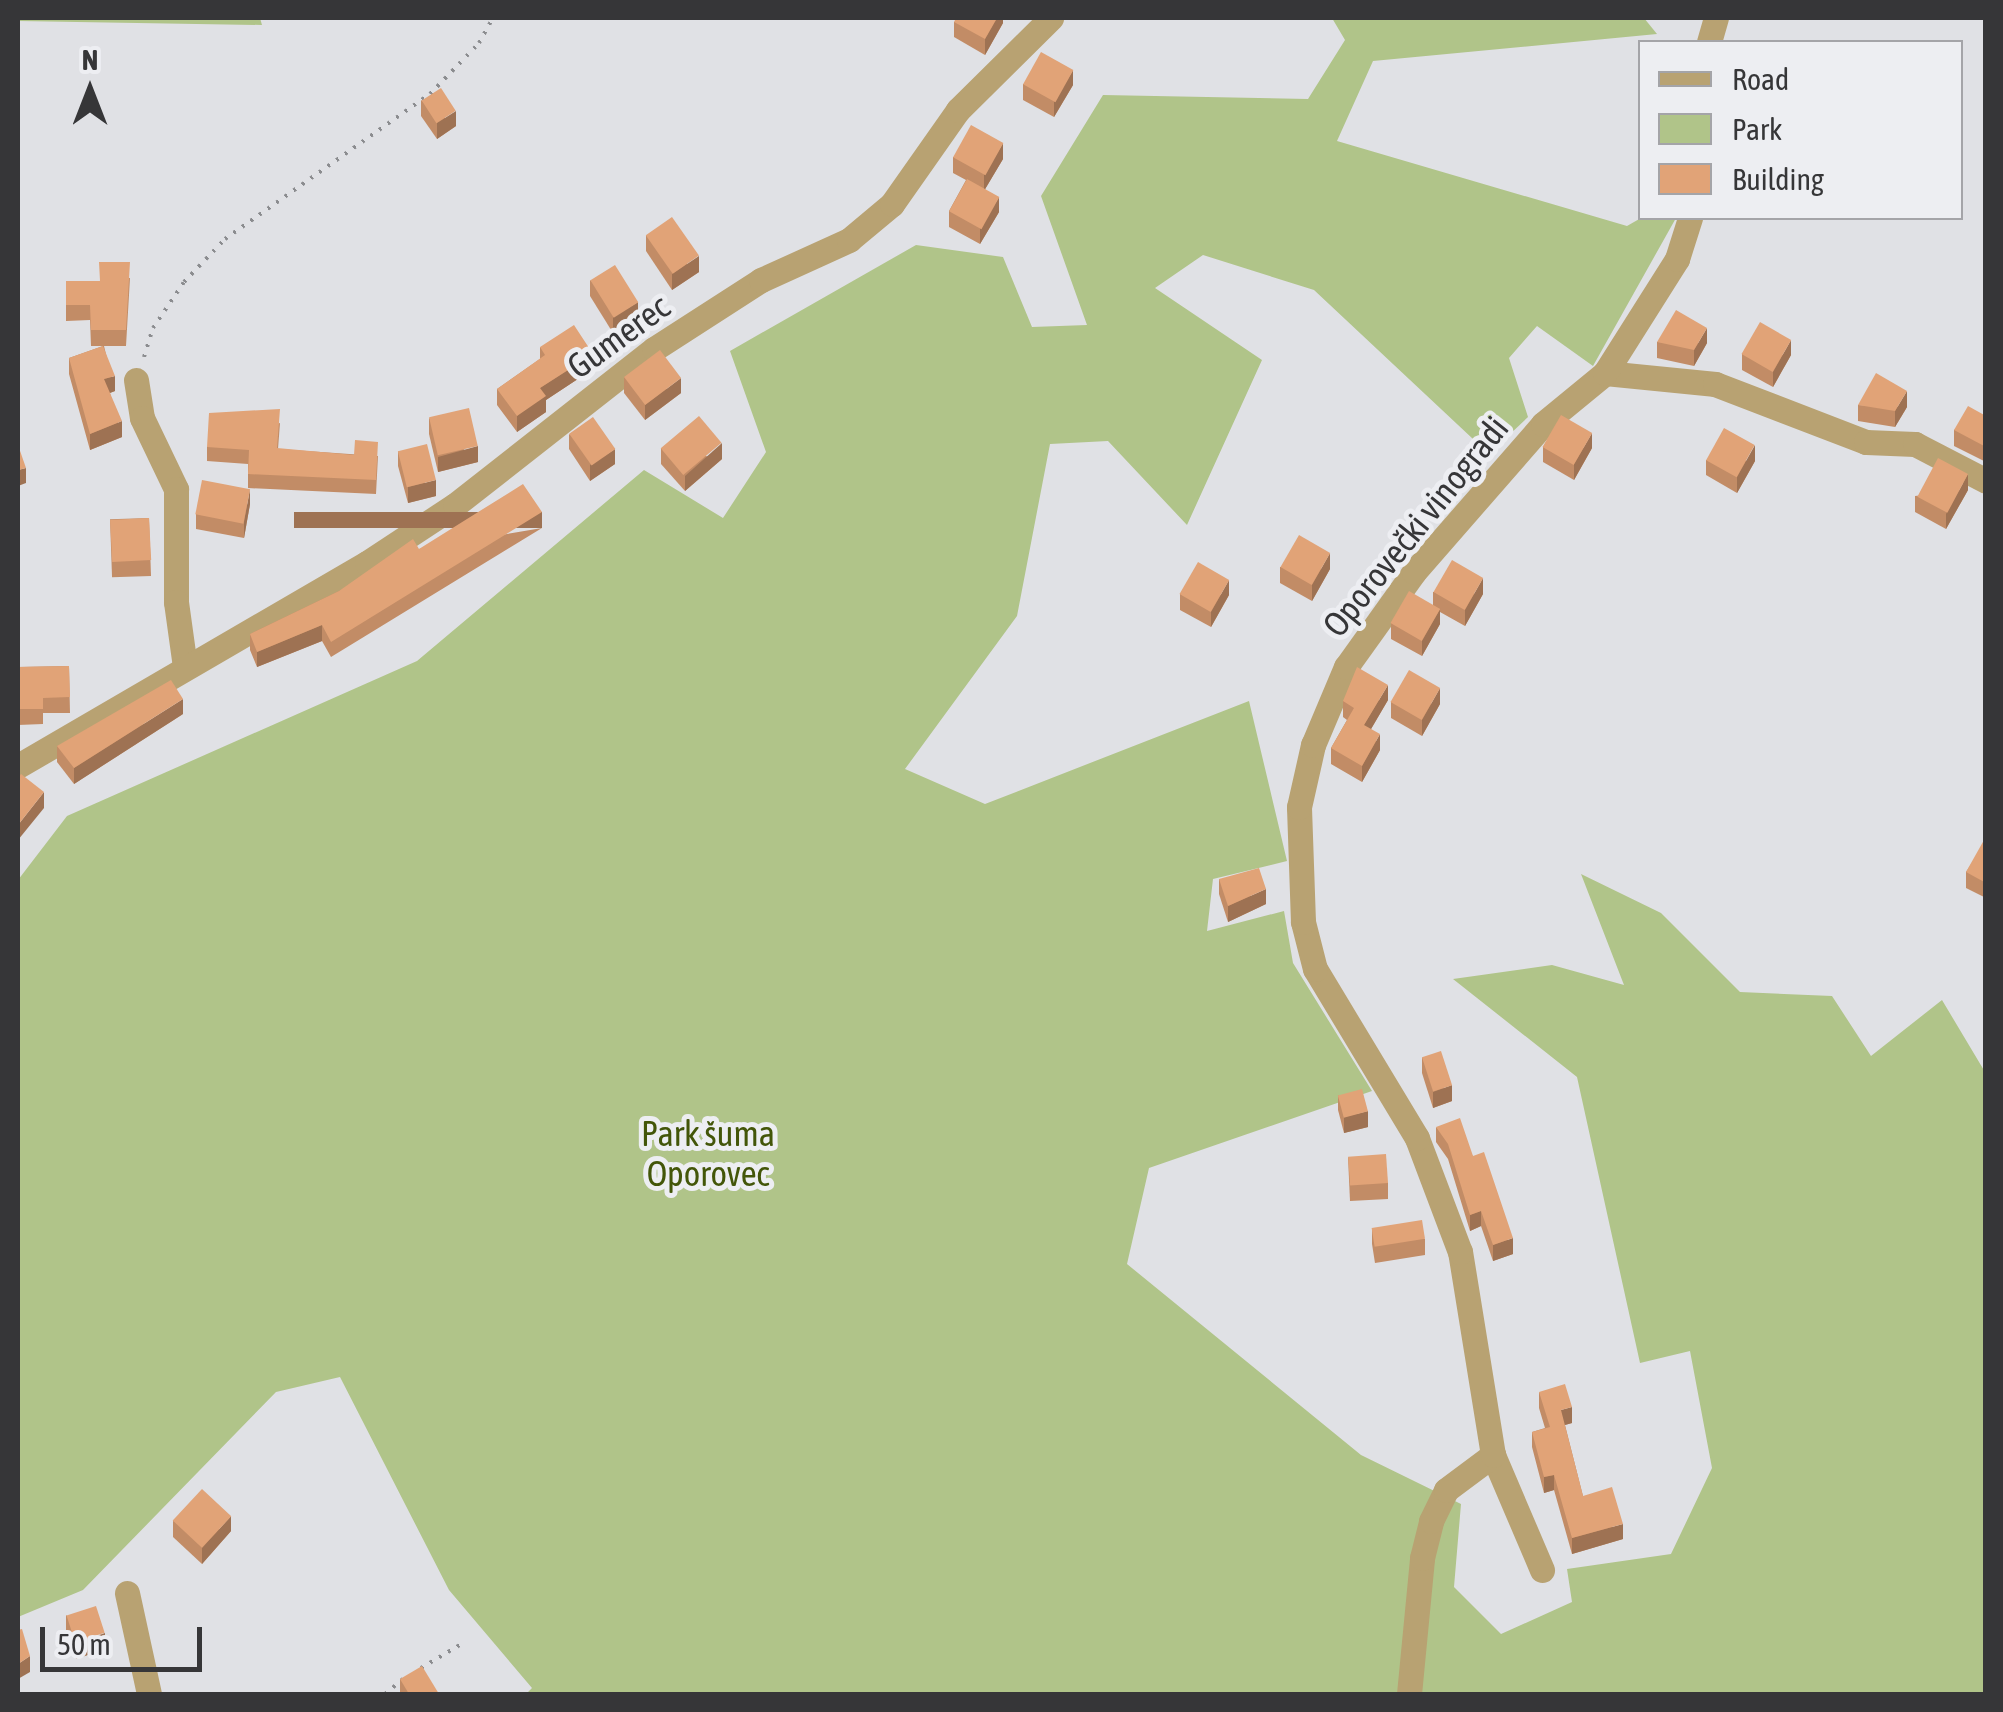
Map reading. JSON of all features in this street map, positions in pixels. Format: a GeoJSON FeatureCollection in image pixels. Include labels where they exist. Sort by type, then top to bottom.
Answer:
{"type":"FeatureCollection","features":[{"type":"Feature","properties":{"kind":"street","name":"Gumerec"},"geometry":{"type":"LineString","coordinates":[[18,766],[455,504],[685,329],[761,280],[849,240],[892,204],[958,110],[1051,18]]}},
{"type":"Feature","properties":{"kind":"street","name":"Oporovečki vinogradi"},"geometry":{"type":"LineString","coordinates":[[1542,1570],[1492,1455],[1460,1252],[1417,1138],[1314,969],[1303,922],[1299,807],[1313,744],[1358,651],[1414,572],[1542,424],[1605,373],[1677,259],[1689,220]]}},
{"type":"Feature","properties":{"kind":"street"},"geometry":{"type":"LineString","coordinates":[[1605,373],[1714,384],[1866,442],[1915,444],[1986,480]]}},
{"type":"Feature","properties":{"kind":"street"},"geometry":{"type":"LineString","coordinates":[[136,380],[142,418],[176,489],[185,667]]}},
{"type":"Feature","properties":{"kind":"street"},"geometry":{"type":"LineString","coordinates":[[1409,1694],[1422,1558],[1432,1521],[1446,1490],[1492,1455]]}},
{"type":"Feature","properties":{"kind":"street"},"geometry":{"type":"LineString","coordinates":[[127,1593],[149,1694]]}},
{"type":"Feature","properties":{"kind":"path"},"geometry":{"type":"LineString","coordinates":[[136,380],[153,328],[225,238],[430,94],[479,42],[493,18]]}},
{"type":"Feature","properties":{"kind":"path"},"geometry":{"type":"LineString","coordinates":[[386,1694],[462,1643]]}},
{"type":"Feature","properties":{"kind":"green space"},"geometry":{"type":"Polygon","coordinates":[[[260,18],[262,25],[18,21],[260,18]]]}},
{"type":"Feature","properties":{"kind":"green space","name":"Park šuma Oporovec"},"geometry":{"type":"Polygon","coordinates":[[[1332,18],[1644,18],[1657,34],[1373,61],[1337,141],[1627,226],[1638,220],[1675,220],[1593,366],[1537,326],[1509,358],[1528,417],[1489,454],[1314,290],[1203,255],[1155,288],[1262,360],[1187,525],[1108,441],[1050,444],[1017,616],[905,769],[985,804],[1249,701],[1287,861],[1213,879],[1207,931],[1284,911],[1293,963],[1372,1091],[1149,1168],[1127,1264],[1361,1455],[1461,1504],[1454,1587],[1501,1634],[1572,1602],[1567,1569],[1671,1554],[1712,1468],[1690,1351],[1640,1363],[1577,1077],[1453,979],[1552,965],[1624,985],[1581,874],[1661,913],[1740,992],[1832,996],[1871,1056],[1942,1000],[1985,1072],[1985,1694],[526,1694],[532,1688],[449,1590],[340,1377],[276,1392],[83,1590],[18,1617],[18,880],[67,816],[417,661],[644,470],[723,518],[766,452],[730,351],[916,245],[1003,257],[1032,327],[1087,325],[1041,196],[1103,95],[1308,99],[1345,40],[1332,18]]]}},
{"type":"Feature","properties":{"kind":"building"},"geometry":{"type":"Polygon","coordinates":[[[956,18],[997,18],[985,39],[954,22],[956,18]]]}},
{"type":"Feature","properties":{"kind":"building"},"geometry":{"type":"Polygon","coordinates":[[[1041,52],[1073,70],[1055,102],[1023,84],[1041,52]]]}},
{"type":"Feature","properties":{"kind":"building"},"geometry":{"type":"Polygon","coordinates":[[[441,88],[456,111],[436,123],[422,101],[441,88]]]}},
{"type":"Feature","properties":{"kind":"building"},"geometry":{"type":"Polygon","coordinates":[[[971,125],[1003,143],[985,175],[953,157],[971,125]]]}},
{"type":"Feature","properties":{"kind":"building"},"geometry":{"type":"Polygon","coordinates":[[[967,179],[999,197],[981,229],[949,211],[967,179]]]}},
{"type":"Feature","properties":{"kind":"building"},"geometry":{"type":"Polygon","coordinates":[[[672,217],[699,256],[673,274],[646,235],[672,217]]]}},
{"type":"Feature","properties":{"kind":"building"},"geometry":{"type":"Polygon","coordinates":[[[99,262],[130,262],[126,330],[91,330],[90,305],[66,305],[66,281],[100,281],[99,262]]]}},
{"type":"Feature","properties":{"kind":"building"},"geometry":{"type":"Polygon","coordinates":[[[615,265],[638,302],[614,318],[590,280],[615,265]]]}},
{"type":"Feature","properties":{"kind":"building"},"geometry":{"type":"Polygon","coordinates":[[[1676,310],[1707,328],[1694,350],[1657,342],[1676,310]]]}},
{"type":"Feature","properties":{"kind":"building"},"geometry":{"type":"Polygon","coordinates":[[[1760,322],[1791,340],[1773,372],[1742,354],[1760,322]]]}},
{"type":"Feature","properties":{"kind":"building"},"geometry":{"type":"Polygon","coordinates":[[[574,325],[593,354],[540,388],[546,396],[517,416],[497,389],[545,355],[540,347],[574,325]]]}},
{"type":"Feature","properties":{"kind":"building"},"geometry":{"type":"Polygon","coordinates":[[[103,346],[115,376],[104,379],[122,421],[90,434],[69,358],[103,346]]]}},
{"type":"Feature","properties":{"kind":"building"},"geometry":{"type":"Polygon","coordinates":[[[660,350],[681,378],[645,405],[624,377],[660,350]]]}},
{"type":"Feature","properties":{"kind":"building"},"geometry":{"type":"Polygon","coordinates":[[[1876,373],[1907,391],[1895,411],[1858,405],[1876,373]]]}},
{"type":"Feature","properties":{"kind":"building"},"geometry":{"type":"Polygon","coordinates":[[[1968,406],[1986,416],[1986,447],[1954,430],[1968,406]]]}},
{"type":"Feature","properties":{"kind":"building"},"geometry":{"type":"Polygon","coordinates":[[[469,408],[478,446],[438,455],[429,417],[469,408]]]}},
{"type":"Feature","properties":{"kind":"building"},"geometry":{"type":"Polygon","coordinates":[[[280,409],[277,448],[354,455],[355,440],[378,442],[376,480],[248,474],[249,450],[207,447],[209,413],[280,409]]]}},
{"type":"Feature","properties":{"kind":"building"},"geometry":{"type":"Polygon","coordinates":[[[1561,415],[1592,433],[1574,465],[1542,447],[1561,415]]]}},
{"type":"Feature","properties":{"kind":"building"},"geometry":{"type":"Polygon","coordinates":[[[699,416],[721,443],[683,475],[661,448],[699,416]]]}},
{"type":"Feature","properties":{"kind":"building"},"geometry":{"type":"Polygon","coordinates":[[[593,417],[615,449],[592,466],[569,434],[593,417]]]}},
{"type":"Feature","properties":{"kind":"building"},"geometry":{"type":"Polygon","coordinates":[[[1724,428],[1755,445],[1737,477],[1706,460],[1724,428]]]}},
{"type":"Feature","properties":{"kind":"building"},"geometry":{"type":"Polygon","coordinates":[[[427,444],[436,480],[407,487],[398,451],[427,444]]]}},
{"type":"Feature","properties":{"kind":"building"},"geometry":{"type":"Polygon","coordinates":[[[18,445],[26,468],[18,470],[18,445]]]}},
{"type":"Feature","properties":{"kind":"building"},"geometry":{"type":"Polygon","coordinates":[[[1938,458],[1968,474],[1947,513],[1917,497],[1938,458]]]}},
{"type":"Feature","properties":{"kind":"building"},"geometry":{"type":"Polygon","coordinates":[[[202,480],[250,489],[243,524],[195,514],[202,480]]]}},
{"type":"Feature","properties":{"kind":"building"},"geometry":{"type":"Polygon","coordinates":[[[523,484],[542,512],[331,642],[322,625],[257,652],[250,634],[339,591],[413,539],[419,549],[523,484]]]}},
{"type":"Feature","properties":{"kind":"building"},"geometry":{"type":"Polygon","coordinates":[[[149,518],[151,560],[112,562],[110,520],[149,518]]]}},
{"type":"Feature","properties":{"kind":"building"},"geometry":{"type":"Polygon","coordinates":[[[1299,535],[1330,553],[1312,585],[1280,567],[1299,535]]]}},
{"type":"Feature","properties":{"kind":"building"},"geometry":{"type":"Polygon","coordinates":[[[1452,560],[1483,578],[1465,610],[1434,592],[1452,560]]]}},
{"type":"Feature","properties":{"kind":"building"},"geometry":{"type":"Polygon","coordinates":[[[1198,562],[1229,580],[1211,612],[1180,594],[1198,562]]]}},
{"type":"Feature","properties":{"kind":"building"},"geometry":{"type":"Polygon","coordinates":[[[1409,591],[1440,609],[1422,641],[1390,623],[1409,591]]]}},
{"type":"Feature","properties":{"kind":"building"},"geometry":{"type":"Polygon","coordinates":[[[69,666],[70,697],[43,698],[43,709],[18,709],[18,667],[69,666]]]}},
{"type":"Feature","properties":{"kind":"building"},"geometry":{"type":"Polygon","coordinates":[[[1357,667],[1388,685],[1364,725],[1380,734],[1362,766],[1331,748],[1354,708],[1343,701],[1357,667]]]}},
{"type":"Feature","properties":{"kind":"building"},"geometry":{"type":"Polygon","coordinates":[[[1409,670],[1440,688],[1422,720],[1390,702],[1409,670]]]}},
{"type":"Feature","properties":{"kind":"building"},"geometry":{"type":"Polygon","coordinates":[[[171,680],[183,699],[74,768],[57,746],[171,680]]]}},
{"type":"Feature","properties":{"kind":"building"},"geometry":{"type":"Polygon","coordinates":[[[21,774],[44,792],[18,825],[18,779],[21,774]]]}},
{"type":"Feature","properties":{"kind":"building"},"geometry":{"type":"Polygon","coordinates":[[[1986,841],[1986,883],[1966,872],[1986,841]]]}},
{"type":"Feature","properties":{"kind":"building"},"geometry":{"type":"Polygon","coordinates":[[[1259,868],[1266,889],[1228,906],[1219,879],[1259,868]]]}},
{"type":"Feature","properties":{"kind":"building"},"geometry":{"type":"Polygon","coordinates":[[[1441,1051],[1452,1085],[1433,1091],[1422,1057],[1441,1051]]]}},
{"type":"Feature","properties":{"kind":"building"},"geometry":{"type":"Polygon","coordinates":[[[1362,1089],[1368,1111],[1344,1118],[1338,1095],[1362,1089]]]}},
{"type":"Feature","properties":{"kind":"building"},"geometry":{"type":"Polygon","coordinates":[[[1460,1118],[1473,1156],[1484,1152],[1513,1238],[1493,1245],[1481,1211],[1470,1215],[1448,1144],[1436,1127],[1460,1118]]]}},
{"type":"Feature","properties":{"kind":"building"},"geometry":{"type":"Polygon","coordinates":[[[1386,1154],[1388,1183],[1350,1186],[1348,1157],[1386,1154]]]}},
{"type":"Feature","properties":{"kind":"building"},"geometry":{"type":"Polygon","coordinates":[[[1422,1220],[1425,1239],[1375,1247],[1372,1228],[1422,1220]]]}},
{"type":"Feature","properties":{"kind":"building"},"geometry":{"type":"Polygon","coordinates":[[[1565,1384],[1572,1407],[1561,1410],[1583,1496],[1612,1487],[1623,1524],[1572,1538],[1554,1475],[1544,1477],[1532,1432],[1550,1427],[1539,1392],[1565,1384]]]}},
{"type":"Feature","properties":{"kind":"building"},"geometry":{"type":"Polygon","coordinates":[[[202,1489],[231,1516],[202,1548],[173,1520],[202,1489]]]}},
{"type":"Feature","properties":{"kind":"building"},"geometry":{"type":"Polygon","coordinates":[[[96,1606],[105,1633],[75,1642],[67,1616],[96,1606]]]}},
{"type":"Feature","properties":{"kind":"building"},"geometry":{"type":"Polygon","coordinates":[[[22,1629],[30,1656],[18,1664],[18,1630],[22,1629]]]}},
{"type":"Feature","properties":{"kind":"building"},"geometry":{"type":"Polygon","coordinates":[[[422,1666],[439,1694],[409,1694],[400,1679],[422,1666]]]}}]}
